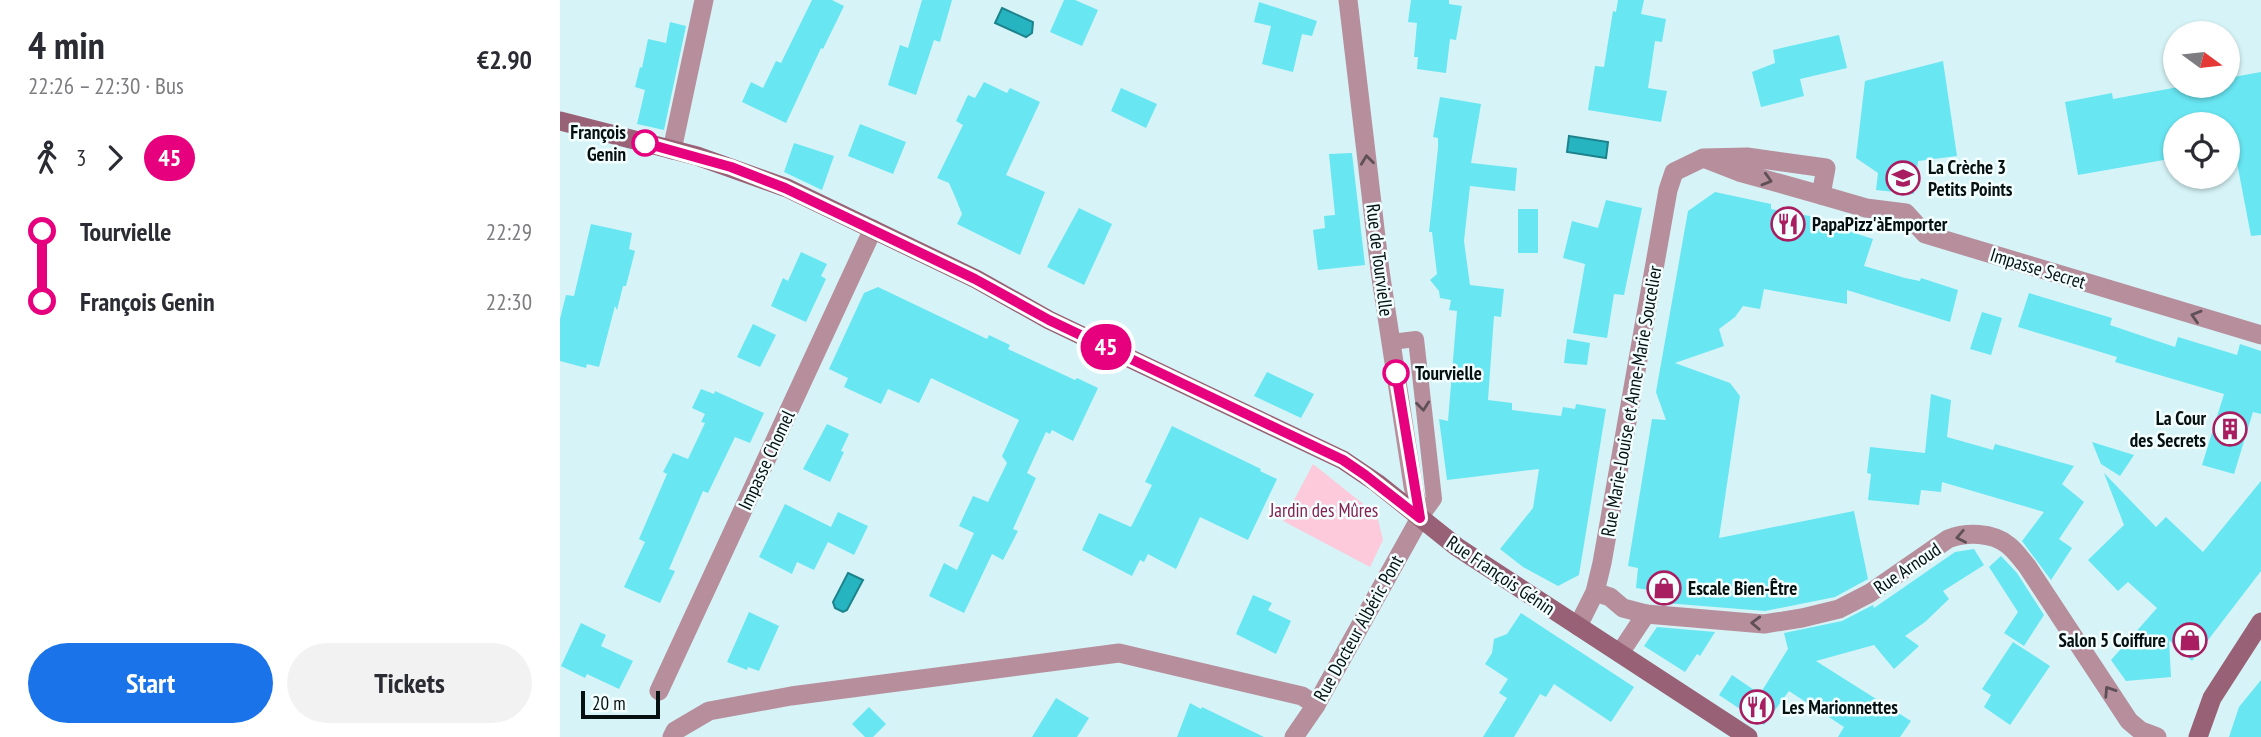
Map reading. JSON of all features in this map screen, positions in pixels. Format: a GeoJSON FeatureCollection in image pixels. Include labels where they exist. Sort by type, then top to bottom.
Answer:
{"type":"FeatureCollection","features":[{"type":"Feature","properties":{"kind":"main road","name":"Rue François Génin"},"geometry":{"type":"LineString","coordinates":[[560,121],[731,167],[785,188],[975,279],[1049,320],[1343,460],[1377,483],[1457,547],[1748,737]]}},
{"type":"Feature","properties":{"kind":"main road"},"geometry":{"type":"LineString","coordinates":[[2198,737],[2213,698],[2261,621]]}},
{"type":"Feature","properties":{"kind":"street"},"geometry":{"type":"LineString","coordinates":[[672,150],[704,0]]}},
{"type":"Feature","properties":{"kind":"street","name":"Rue de Tourvielle"},"geometry":{"type":"LineString","coordinates":[[1348,0],[1391,342],[1420,518]]}},
{"type":"Feature","properties":{"kind":"street"},"geometry":{"type":"LineString","coordinates":[[1703,158],[1747,157],[1826,168],[1821,195]]}},
{"type":"Feature","properties":{"kind":"street","name":"Rue Marie-Louise et Anne-Marie Soucelier"},"geometry":{"type":"LineString","coordinates":[[1578,626],[1595,592],[1668,190],[1674,172],[1703,158]]}},
{"type":"Feature","properties":{"kind":"street","name":"Impasse Secret"},"geometry":{"type":"LineString","coordinates":[[1703,158],[1739,172],[1866,208],[1906,213],[1925,234],[2261,335]]}},
{"type":"Feature","properties":{"kind":"street","name":"Impasse Chomel"},"geometry":{"type":"LineString","coordinates":[[659,691],[873,229]]}},
{"type":"Feature","properties":{"kind":"street","name":"Rue Docteur Albéric Pont"},"geometry":{"type":"LineString","coordinates":[[1294,737],[1316,705],[1420,518]]}},
{"type":"Feature","properties":{"kind":"street","name":"Rue Arnoud"},"geometry":{"type":"LineString","coordinates":[[1595,592],[1610,597],[1623,608],[1646,614],[1764,624],[1839,608],[1870,593],[1948,540],[1960,535],[1993,537],[2007,544],[2027,566],[2129,721],[2141,732],[2157,737]]}},
{"type":"Feature","properties":{"kind":"street"},"geometry":{"type":"LineString","coordinates":[[1620,653],[1646,614]]}},
{"type":"Feature","properties":{"kind":"street"},"geometry":{"type":"LineString","coordinates":[[672,737],[675,732],[709,711],[791,696],[1119,653],[1302,695],[1316,705]]}},
{"type":"Feature","properties":{"kind":"green space","name":"Jardin des Mûres"},"geometry":{"type":"Polygon","coordinates":[[[1313,464],[1377,515],[1383,540],[1370,567],[1283,521],[1313,464]]]}},
{"type":"Feature","properties":{"kind":"water"},"geometry":{"type":"Polygon","coordinates":[[[1002,8],[1033,22],[1032,33],[1026,37],[995,23],[1002,8]]]}},
{"type":"Feature","properties":{"kind":"water"},"geometry":{"type":"Polygon","coordinates":[[[1569,136],[1608,142],[1606,158],[1567,152],[1569,136]]]}},
{"type":"Feature","properties":{"kind":"water"},"geometry":{"type":"Polygon","coordinates":[[[848,573],[863,580],[847,610],[843,612],[835,608],[833,602],[848,573]]]}},
{"type":"Feature","properties":{"kind":"building"},"geometry":{"type":"Polygon","coordinates":[[[812,0],[832,0],[844,6],[786,123],[742,102],[751,82],[763,88],[776,61],[781,63],[812,0]]]}},
{"type":"Feature","properties":{"kind":"building"},"geometry":{"type":"Polygon","coordinates":[[[922,0],[952,0],[940,42],[934,40],[916,95],[888,85],[900,45],[908,48],[922,0]]]}},
{"type":"Feature","properties":{"kind":"building"},"geometry":{"type":"Polygon","coordinates":[[[1064,0],[1075,0],[1098,10],[1082,46],[1050,32],[1064,0]]]}},
{"type":"Feature","properties":{"kind":"building"},"geometry":{"type":"Polygon","coordinates":[[[1411,0],[1449,0],[1449,4],[1462,6],[1456,40],[1450,39],[1446,73],[1417,69],[1418,57],[1414,57],[1417,23],[1408,22],[1411,0]]]}},
{"type":"Feature","properties":{"kind":"building"},"geometry":{"type":"Polygon","coordinates":[[[1618,0],[1644,0],[1641,14],[1666,19],[1662,42],[1655,41],[1648,88],[1667,91],[1661,122],[1588,110],[1595,66],[1604,67],[1613,11],[1616,12],[1618,0]]]}},
{"type":"Feature","properties":{"kind":"building"},"geometry":{"type":"Polygon","coordinates":[[[1259,2],[1317,21],[1312,36],[1302,34],[1293,72],[1262,64],[1271,26],[1254,22],[1259,2]]]}},
{"type":"Feature","properties":{"kind":"building"},"geometry":{"type":"Polygon","coordinates":[[[670,22],[686,26],[664,130],[637,124],[645,90],[635,87],[648,39],[666,43],[670,22]]]}},
{"type":"Feature","properties":{"kind":"building"},"geometry":{"type":"Polygon","coordinates":[[[1839,35],[1847,68],[1800,79],[1804,96],[1761,107],[1752,72],[1775,63],[1773,50],[1839,35]]]}},
{"type":"Feature","properties":{"kind":"building"},"geometry":{"type":"Polygon","coordinates":[[[1943,61],[1957,156],[1918,161],[1914,194],[1876,190],[1878,173],[1856,158],[1865,81],[1943,61]]]}},
{"type":"Feature","properties":{"kind":"building"},"geometry":{"type":"Polygon","coordinates":[[[2261,72],[2261,235],[2251,236],[2240,178],[2240,112],[2163,112],[2163,160],[2078,175],[2065,102],[2112,93],[2113,99],[2163,90],[2163,98],[2240,98],[2240,76],[2261,72]]]}},
{"type":"Feature","properties":{"kind":"building"},"geometry":{"type":"Polygon","coordinates":[[[984,82],[1007,93],[1010,88],[1040,102],[1006,175],[1045,192],[1020,255],[957,224],[962,214],[956,199],[949,183],[937,178],[963,125],[956,121],[968,95],[975,98],[984,82]]]}},
{"type":"Feature","properties":{"kind":"building"},"geometry":{"type":"Polygon","coordinates":[[[1121,88],[1157,104],[1146,128],[1111,111],[1121,88]]]}},
{"type":"Feature","properties":{"kind":"building"},"geometry":{"type":"Polygon","coordinates":[[[1440,97],[1481,104],[1471,163],[1517,168],[1515,191],[1470,186],[1464,241],[1470,285],[1504,289],[1501,317],[1494,316],[1488,400],[1512,403],[1512,410],[1561,416],[1563,407],[1575,409],[1576,404],[1606,409],[1579,575],[1558,586],[1523,567],[1500,549],[1533,508],[1539,469],[1447,480],[1439,419],[1448,421],[1457,311],[1449,310],[1451,300],[1440,298],[1439,291],[1430,280],[1437,274],[1432,232],[1429,232],[1438,148],[1438,138],[1433,137],[1440,97]]]}},
{"type":"Feature","properties":{"kind":"building"},"geometry":{"type":"Polygon","coordinates":[[[860,124],[906,142],[893,174],[848,156],[860,124]]]}},
{"type":"Feature","properties":{"kind":"building"},"geometry":{"type":"Polygon","coordinates":[[[794,143],[834,156],[822,190],[784,172],[794,143]]]}},
{"type":"Feature","properties":{"kind":"building"},"geometry":{"type":"Polygon","coordinates":[[[1352,153],[1365,265],[1318,270],[1313,230],[1325,228],[1324,216],[1335,215],[1329,154],[1352,153]]]}},
{"type":"Feature","properties":{"kind":"building"},"geometry":{"type":"Polygon","coordinates":[[[1715,192],[1771,204],[1771,209],[1815,217],[1815,220],[1848,227],[1848,231],[1873,239],[1864,266],[1905,278],[1920,281],[1921,278],[1958,290],[1950,322],[1847,290],[1847,304],[1764,289],[1760,309],[1743,306],[1735,317],[1719,329],[1724,346],[1675,363],[1730,383],[1740,396],[1719,538],[1854,511],[1868,579],[1835,597],[1765,611],[1665,603],[1653,601],[1655,591],[1636,588],[1638,568],[1628,566],[1652,419],[1666,420],[1656,392],[1688,211],[1715,192]]]}},
{"type":"Feature","properties":{"kind":"building"},"geometry":{"type":"Polygon","coordinates":[[[1606,200],[1642,208],[1624,295],[1614,294],[1607,338],[1573,333],[1585,264],[1563,258],[1572,221],[1598,228],[1606,200]]]}},
{"type":"Feature","properties":{"kind":"building"},"geometry":{"type":"Polygon","coordinates":[[[1079,208],[1112,224],[1084,285],[1047,267],[1079,208]]]}},
{"type":"Feature","properties":{"kind":"building"},"geometry":{"type":"Polygon","coordinates":[[[1518,209],[1538,209],[1538,253],[1518,253],[1518,209]]]}},
{"type":"Feature","properties":{"kind":"building"},"geometry":{"type":"Polygon","coordinates":[[[591,224],[632,233],[629,249],[635,251],[617,310],[615,306],[599,367],[587,364],[586,368],[560,361],[560,319],[566,295],[574,296],[591,224]]]}},
{"type":"Feature","properties":{"kind":"building"},"geometry":{"type":"Polygon","coordinates":[[[801,252],[827,264],[821,276],[826,279],[806,322],[771,306],[783,278],[788,281],[801,252]]]}},
{"type":"Feature","properties":{"kind":"building"},"geometry":{"type":"Polygon","coordinates":[[[878,287],[987,339],[989,335],[1010,345],[1008,349],[1098,388],[1073,441],[1052,430],[1050,434],[1046,432],[1027,473],[1036,478],[1013,529],[1018,531],[1003,560],[992,554],[964,613],[929,596],[944,563],[957,570],[974,533],[959,526],[973,496],[988,502],[1007,463],[1002,456],[1019,420],[931,378],[919,403],[888,389],[881,404],[844,387],[848,378],[829,369],[864,293],[878,287]]]}},
{"type":"Feature","properties":{"kind":"building"},"geometry":{"type":"Polygon","coordinates":[[[2029,293],[2112,318],[2110,325],[2175,347],[2178,337],[2237,355],[2240,344],[2261,351],[2261,414],[2253,412],[2234,474],[2202,465],[2224,394],[2115,362],[2117,357],[2018,327],[2029,293]]]}},
{"type":"Feature","properties":{"kind":"building"},"geometry":{"type":"Polygon","coordinates":[[[1982,312],[2002,318],[1991,355],[1970,349],[1982,312]]]}},
{"type":"Feature","properties":{"kind":"building"},"geometry":{"type":"Polygon","coordinates":[[[753,324],[776,335],[760,367],[737,357],[753,324]]]}},
{"type":"Feature","properties":{"kind":"building"},"geometry":{"type":"Polygon","coordinates":[[[1567,339],[1590,343],[1587,365],[1564,363],[1567,339]]]}},
{"type":"Feature","properties":{"kind":"building"},"geometry":{"type":"Polygon","coordinates":[[[1267,372],[1314,394],[1301,418],[1254,396],[1267,372]]]}},
{"type":"Feature","properties":{"kind":"building"},"geometry":{"type":"Polygon","coordinates":[[[701,389],[714,394],[715,391],[764,413],[750,443],[735,437],[708,493],[703,491],[669,569],[675,571],[660,603],[624,587],[645,542],[639,539],[667,474],[663,472],[673,453],[688,459],[705,423],[701,422],[705,414],[692,408],[701,389]]]}},
{"type":"Feature","properties":{"kind":"building"},"geometry":{"type":"Polygon","coordinates":[[[1931,394],[1951,400],[1947,437],[1993,450],[1995,444],[2074,466],[2062,484],[2084,502],[2059,539],[2072,548],[2051,580],[2022,541],[2044,512],[1942,482],[1941,492],[1921,490],[1919,505],[1868,500],[1870,447],[1925,453],[1931,394]]]}},
{"type":"Feature","properties":{"kind":"building"},"geometry":{"type":"Polygon","coordinates":[[[827,424],[849,434],[830,482],[803,469],[827,424]]]}},
{"type":"Feature","properties":{"kind":"building"},"geometry":{"type":"Polygon","coordinates":[[[1172,426],[1277,479],[1248,540],[1200,517],[1176,569],[1148,554],[1144,562],[1140,560],[1132,576],[1082,550],[1099,513],[1131,527],[1152,485],[1145,482],[1172,426]]]}},
{"type":"Feature","properties":{"kind":"building"},"geometry":{"type":"Polygon","coordinates":[[[2092,442],[2134,455],[2120,476],[2101,464],[2092,442]]]}},
{"type":"Feature","properties":{"kind":"building"},"geometry":{"type":"Polygon","coordinates":[[[2104,473],[2156,527],[2166,517],[2203,552],[2261,481],[2261,571],[2192,661],[2169,640],[2171,677],[2126,681],[2111,660],[2157,608],[2128,582],[2118,591],[2088,560],[2124,525],[2104,473]]]}},
{"type":"Feature","properties":{"kind":"building"},"geometry":{"type":"Polygon","coordinates":[[[785,504],[831,527],[838,512],[868,526],[854,555],[828,542],[814,570],[797,562],[792,574],[759,557],[785,504]]]}},
{"type":"Feature","properties":{"kind":"building"},"geometry":{"type":"Polygon","coordinates":[[[1974,549],[1984,565],[1943,591],[1949,599],[1925,622],[1905,636],[1919,646],[1894,669],[1874,645],[1816,661],[1911,721],[1900,737],[1838,737],[1844,727],[1789,691],[1764,725],[1719,695],[1732,675],[1760,694],[1788,649],[1784,633],[1842,621],[1873,605],[1874,608],[1955,552],[1974,549]]]}},
{"type":"Feature","properties":{"kind":"building"},"geometry":{"type":"Polygon","coordinates":[[[2001,556],[2017,573],[2044,615],[2024,646],[2004,633],[2018,612],[1989,567],[2001,556]]]}},
{"type":"Feature","properties":{"kind":"building"},"geometry":{"type":"Polygon","coordinates":[[[1253,595],[1272,603],[1268,610],[1291,621],[1276,654],[1236,634],[1253,595]]]}},
{"type":"Feature","properties":{"kind":"building"},"geometry":{"type":"Polygon","coordinates":[[[749,612],[779,626],[759,671],[748,667],[747,670],[727,662],[749,612]]]}},
{"type":"Feature","properties":{"kind":"building"},"geometry":{"type":"Polygon","coordinates":[[[1521,613],[1634,687],[1611,722],[1554,684],[1546,697],[1540,694],[1514,737],[1483,737],[1507,698],[1499,693],[1508,679],[1485,664],[1492,653],[1494,639],[1507,634],[1521,613]]]}},
{"type":"Feature","properties":{"kind":"building"},"geometry":{"type":"Polygon","coordinates":[[[581,623],[606,635],[601,646],[633,661],[619,689],[587,674],[585,678],[561,666],[581,623]]]}},
{"type":"Feature","properties":{"kind":"building"},"geometry":{"type":"Polygon","coordinates":[[[1657,627],[1715,632],[1700,656],[1697,654],[1685,672],[1644,646],[1657,627]]]}},
{"type":"Feature","properties":{"kind":"building"},"geometry":{"type":"Polygon","coordinates":[[[2013,642],[2050,666],[2010,725],[1984,707],[1991,695],[1982,689],[2013,642]]]}},
{"type":"Feature","properties":{"kind":"building"},"geometry":{"type":"Polygon","coordinates":[[[2261,680],[2261,737],[2229,737],[2239,707],[2261,680]]]}},
{"type":"Feature","properties":{"kind":"building"},"geometry":{"type":"Polygon","coordinates":[[[1056,698],[1089,718],[1077,737],[1032,737],[1056,698]]]}},
{"type":"Feature","properties":{"kind":"building"},"geometry":{"type":"Polygon","coordinates":[[[1190,703],[1201,709],[1202,707],[1264,737],[1177,737],[1190,703]]]}},
{"type":"Feature","properties":{"kind":"building"},"geometry":{"type":"Polygon","coordinates":[[[869,707],[886,724],[873,737],[865,737],[852,724],[869,707]]]}},
{"type":"Feature","properties":{"kind":"bus line","name":"45"},"geometry":{"type":"LineString","coordinates":[[645,143],[697,156],[785,188],[960,271],[1049,320],[1343,460],[1420,518],[1396,373]]}},
{"type":"Feature","properties":{"kind":"place","name":"François Genin"},"geometry":{"type":"Point","coordinates":[645,143]}},
{"type":"Feature","properties":{"kind":"place","name":"La Crèche 3 Petits Points"},"geometry":{"type":"Point","coordinates":[1903,178]}},
{"type":"Feature","properties":{"kind":"place","name":"PapaPizz'àEmporter"},"geometry":{"type":"Point","coordinates":[1788,224]}},
{"type":"Feature","properties":{"kind":"place","name":"Tourvielle"},"geometry":{"type":"Point","coordinates":[1396,373]}},
{"type":"Feature","properties":{"kind":"place","name":"La Cour des Secrets"},"geometry":{"type":"Point","coordinates":[2230,429]}},
{"type":"Feature","properties":{"kind":"place","name":"Escale Bien-Être"},"geometry":{"type":"Point","coordinates":[1664,588]}},
{"type":"Feature","properties":{"kind":"place","name":"Salon 5 Coiffure"},"geometry":{"type":"Point","coordinates":[2190,640]}},
{"type":"Feature","properties":{"kind":"place","name":"Les Marionnettes"},"geometry":{"type":"Point","coordinates":[1757,707]}}]}
